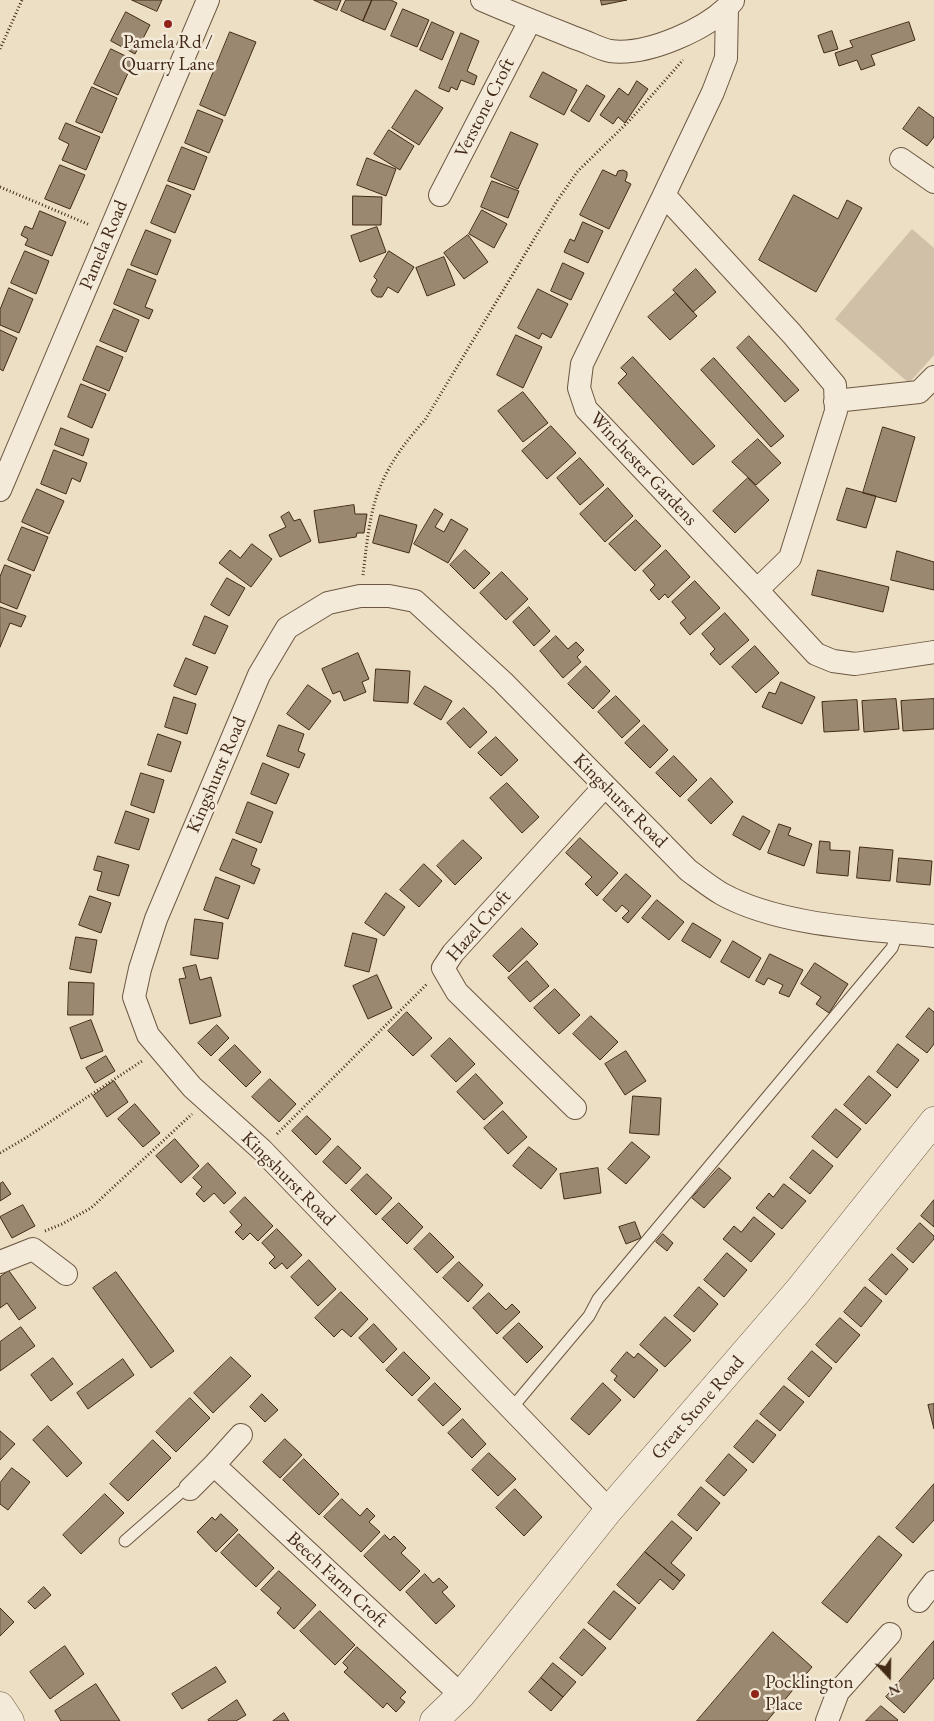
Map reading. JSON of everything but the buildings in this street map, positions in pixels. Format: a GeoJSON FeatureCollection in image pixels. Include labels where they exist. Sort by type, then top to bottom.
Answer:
{"type":"FeatureCollection","features":[{"type":"Feature","properties":{"kind":"street","name":"Pamela Road"},"geometry":{"type":"LineString","coordinates":[[0,490],[208,0]]}},
{"type":"Feature","properties":{"kind":"street"},"geometry":{"type":"LineString","coordinates":[[482,0],[530,21],[610,50],[635,50],[659,45],[694,31],[730,4]]}},
{"type":"Feature","properties":{"kind":"street","name":"Winchester Gardens"},"geometry":{"type":"LineString","coordinates":[[730,4],[726,58],[713,92],[582,364],[579,388],[586,409],[816,654],[833,661],[855,664],[934,652]]}},
{"type":"Feature","properties":{"kind":"street","name":"Verstone Croft"},"geometry":{"type":"LineString","coordinates":[[440,195],[530,21]]}},
{"type":"Feature","properties":{"kind":"street"},"geometry":{"type":"LineString","coordinates":[[901,159],[934,182]]}},
{"type":"Feature","properties":{"kind":"street"},"geometry":{"type":"LineString","coordinates":[[664,195],[792,334],[835,385],[836,411],[790,558],[757,590]]}},
{"type":"Feature","properties":{"kind":"street"},"geometry":{"type":"LineString","coordinates":[[835,401],[919,392],[934,377]]}},
{"type":"Feature","properties":{"kind":"street","name":"Kingshurst Road"},"geometry":{"type":"LineString","coordinates":[[609,1510],[262,1150],[192,1087],[148,1035],[134,997],[140,968],[156,919],[259,674],[287,628],[328,603],[360,596],[389,596],[414,601],[503,682],[688,870],[722,894],[758,910],[807,922],[934,936]]}},
{"type":"Feature","properties":{"kind":"street","name":"Hazel Croft"},"geometry":{"type":"LineString","coordinates":[[575,1108],[456,992],[443,968],[453,953],[605,786]]}},
{"type":"Feature","properties":{"kind":"street","name":"Great Stone Road"},"geometry":{"type":"LineString","coordinates":[[434,1721],[460,1694],[609,1510],[798,1291],[934,1121]]}},
{"type":"Feature","properties":{"kind":"street"},"geometry":{"type":"LineString","coordinates":[[0,1262],[33,1249],[66,1274]]}},
{"type":"Feature","properties":{"kind":"street"},"geometry":{"type":"LineString","coordinates":[[190,1489],[241,1435]]}},
{"type":"Feature","properties":{"kind":"street","name":"Beech Farm Croft"},"geometry":{"type":"LineString","coordinates":[[214,1465],[460,1694]]}},
{"type":"Feature","properties":{"kind":"street"},"geometry":{"type":"LineString","coordinates":[[919,1601],[934,1582]]}},
{"type":"Feature","properties":{"kind":"street"},"geometry":{"type":"LineString","coordinates":[[827,1721],[838,1692],[890,1634]]}},
{"type":"Feature","properties":{"kind":"street","name":"Great Stone Road"},"geometry":{"type":"LineString","coordinates":[[445,1721],[460,1694]]}},
{"type":"Feature","properties":{"kind":"street"},"geometry":{"type":"LineString","coordinates":[[0,1706],[10,1721]]}},
{"type":"Feature","properties":{"kind":"lane"},"geometry":{"type":"LineString","coordinates":[[511,1409],[589,1316],[598,1299],[892,948],[898,932]]}},
{"type":"Feature","properties":{"kind":"lane"},"geometry":{"type":"LineString","coordinates":[[125,1541],[181,1492],[190,1489]]}},
{"type":"Feature","properties":{"kind":"path"},"geometry":{"type":"LineString","coordinates":[[0,49],[22,0]]}},
{"type":"Feature","properties":{"kind":"path"},"geometry":{"type":"LineString","coordinates":[[360,596],[367,541],[377,495],[396,456],[410,436],[425,420],[557,201],[577,172],[630,120],[683,59]]}},
{"type":"Feature","properties":{"kind":"path"},"geometry":{"type":"LineString","coordinates":[[0,187],[109,233]]}},
{"type":"Feature","properties":{"kind":"path"},"geometry":{"type":"LineString","coordinates":[[262,1150],[443,968]]}},
{"type":"Feature","properties":{"kind":"path"},"geometry":{"type":"LineString","coordinates":[[0,1152],[24,1139],[160,1049]]}},
{"type":"Feature","properties":{"kind":"path"},"geometry":{"type":"LineString","coordinates":[[33,1249],[27,1237],[62,1224],[91,1208],[207,1100]]}},
{"type":"Feature","properties":{"kind":"shaded area"},"geometry":{"type":"Polygon","coordinates":[[[912,229],[934,248],[934,355],[909,383],[835,319],[912,229]]]}},
{"type":"Feature","properties":{"kind":"place","name":"Pamela Rd / Quarry Lane"},"geometry":{"type":"Point","coordinates":[168,24]}},
{"type":"Feature","properties":{"kind":"place","name":"Pocklington Place"},"geometry":{"type":"Point","coordinates":[755,1694]}}]}
